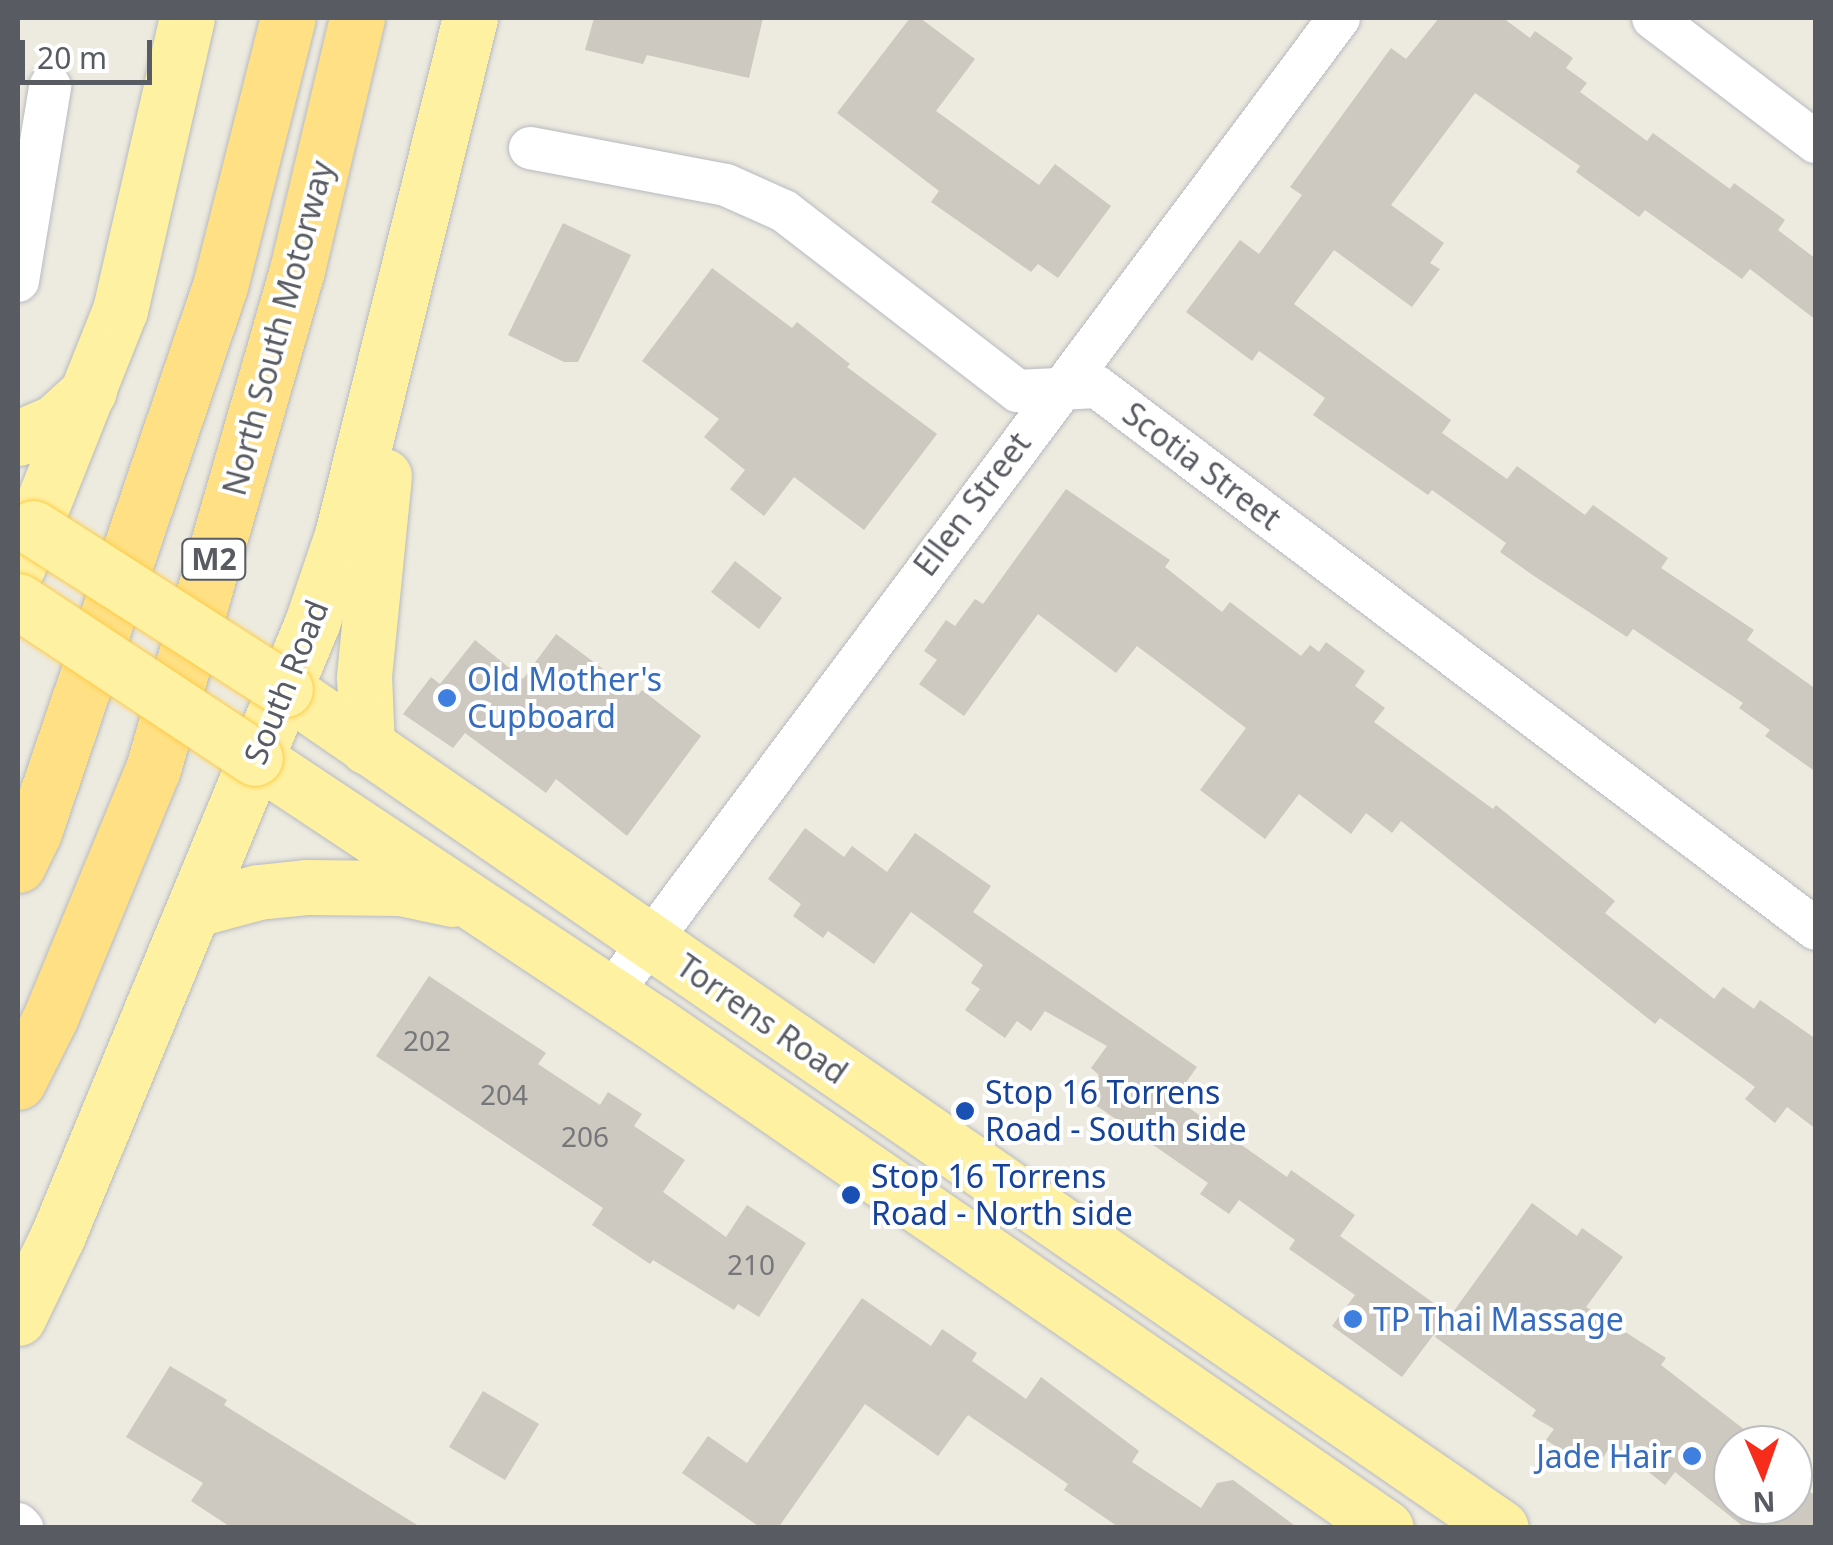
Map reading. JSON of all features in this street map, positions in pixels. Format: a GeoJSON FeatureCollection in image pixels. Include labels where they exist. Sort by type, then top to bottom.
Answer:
{"type":"FeatureCollection","features":[{"type":"Feature","properties":{"kind":"highway","name":"North South Motorway"},"geometry":{"type":"LineString","coordinates":[[18,865],[34,832],[220,286],[288,18]]}},
{"type":"Feature","properties":{"kind":"highway","name":"North South Motorway"},"geometry":{"type":"LineString","coordinates":[[18,1082],[51,1016],[153,769],[296,270],[357,18]]}},
{"type":"Feature","properties":{"kind":"main road"},"geometry":{"type":"LineString","coordinates":[[23,537],[90,390],[120,310],[187,18]]}},
{"type":"Feature","properties":{"kind":"main road","name":"South Road"},"geometry":{"type":"LineString","coordinates":[[18,1318],[58,1235],[196,909],[342,535],[470,18]]}},
{"type":"Feature","properties":{"kind":"main road"},"geometry":{"type":"LineString","coordinates":[[367,747],[364,676],[384,478],[384,363]]}},
{"type":"Feature","properties":{"kind":"main road"},"geometry":{"type":"LineString","coordinates":[[18,438],[56,422],[90,390]]}},
{"type":"Feature","properties":{"kind":"main road","name":"Torrens Road"},"geometry":{"type":"LineString","coordinates":[[23,537],[285,689],[1501,1528]]}},
{"type":"Feature","properties":{"kind":"main road","name":"Torrens Road"},"geometry":{"type":"LineString","coordinates":[[18,601],[610,994],[1386,1528]]}},
{"type":"Feature","properties":{"kind":"main road"},"geometry":{"type":"LineString","coordinates":[[196,909],[258,892],[362,886],[475,904]]}},
{"type":"Feature","properties":{"kind":"street","name":"Ellen Street"},"geometry":{"type":"LineString","coordinates":[[610,994],[1058,389],[1339,18]]}},
{"type":"Feature","properties":{"kind":"street"},"geometry":{"type":"LineString","coordinates":[[1654,18],[1816,142]]}},
{"type":"Feature","properties":{"kind":"street"},"geometry":{"type":"LineString","coordinates":[[18,281],[50,87]]}},
{"type":"Feature","properties":{"kind":"street","name":"Scotia Street"},"geometry":{"type":"LineString","coordinates":[[530,148],[726,185],[784,211],[1018,391],[1096,387],[1816,929]]}},
{"type":"Feature","properties":{"kind":"building"},"geometry":{"type":"Polygon","coordinates":[[[594,18],[763,18],[749,78],[647,55],[643,64],[585,50],[594,18]]]}},
{"type":"Feature","properties":{"kind":"building"},"geometry":{"type":"Polygon","coordinates":[[[910,18],[920,18],[975,59],[936,111],[1039,185],[1055,164],[1111,206],[1058,278],[1038,264],[1031,272],[931,202],[939,191],[837,113],[910,18]]]}},
{"type":"Feature","properties":{"kind":"building"},"geometry":{"type":"Polygon","coordinates":[[[1439,18],[1503,18],[1530,38],[1535,31],[1573,58],[1566,68],[1587,83],[1580,92],[1647,141],[1653,133],[1730,189],[1734,183],[1785,220],[1778,230],[1816,259],[1816,320],[1750,269],[1742,279],[1645,210],[1639,217],[1576,172],[1580,166],[1475,93],[1391,205],[1444,243],[1430,263],[1440,269],[1412,307],[1334,250],[1294,304],[1451,420],[1442,433],[1507,479],[1517,466],[1585,515],[1593,505],[1668,558],[1661,568],[1754,630],[1747,640],[1816,689],[1816,772],[1765,736],[1770,730],[1739,708],[1743,703],[1633,629],[1627,637],[1534,576],[1500,552],[1506,543],[1432,490],[1428,495],[1313,415],[1325,398],[1259,351],[1252,361],[1186,312],[1240,240],[1259,254],[1302,195],[1290,187],[1391,48],[1406,59],[1439,18]]]}},
{"type":"Feature","properties":{"kind":"building"},"geometry":{"type":"Polygon","coordinates":[[[563,223],[631,255],[578,362],[564,362],[508,335],[563,223]]]}},
{"type":"Feature","properties":{"kind":"building"},"geometry":{"type":"Polygon","coordinates":[[[712,268],[792,328],[797,322],[850,364],[847,367],[937,434],[864,530],[794,477],[764,516],[730,489],[745,470],[704,437],[719,419],[642,361],[712,268]]]}},
{"type":"Feature","properties":{"kind":"building"},"geometry":{"type":"Polygon","coordinates":[[[1066,489],[1170,560],[1165,567],[1222,612],[1230,602],[1301,656],[1310,645],[1319,652],[1326,642],[1365,671],[1355,686],[1385,708],[1374,722],[1493,809],[1496,805],[1615,901],[1605,913],[1714,999],[1723,987],[1754,1009],[1760,1000],[1816,1039],[1816,1129],[1787,1107],[1775,1123],[1745,1099],[1755,1087],[1660,1018],[1655,1024],[1401,821],[1392,833],[1366,813],[1351,834],[1299,794],[1265,839],[1200,790],[1246,728],[1137,646],[1116,673],[1038,614],[964,716],[919,684],[937,660],[924,651],[946,620],[955,626],[975,599],[983,604],[1066,489]]]}},
{"type":"Feature","properties":{"kind":"building"},"geometry":{"type":"Polygon","coordinates":[[[735,561],[782,598],[759,629],[711,592],[735,561]]]}},
{"type":"Feature","properties":{"kind":"building"},"geometry":{"type":"Polygon","coordinates":[[[556,634],[638,695],[642,690],[701,736],[627,836],[556,779],[546,793],[465,733],[453,748],[403,714],[431,677],[440,684],[475,640],[523,679],[556,634]]]}},
{"type":"Feature","properties":{"kind":"building"},"geometry":{"type":"Polygon","coordinates":[[[805,828],[844,857],[852,846],[887,872],[915,833],[991,886],[973,912],[1197,1067],[1175,1098],[1287,1177],[1291,1170],[1355,1215],[1340,1236],[1449,1314],[1402,1377],[1332,1326],[1355,1295],[1289,1249],[1295,1240],[1239,1200],[1229,1214],[1200,1194],[1208,1183],[1084,1097],[1099,1075],[1091,1068],[1107,1046],[1045,1011],[1031,1031],[1017,1021],[1005,1038],[965,1010],[980,989],[971,983],[983,965],[911,912],[874,964],[828,931],[823,938],[793,916],[801,904],[768,879],[805,828]]]}},
{"type":"Feature","properties":{"kind":"building"},"geometry":{"type":"Polygon","coordinates":[[[429,976],[546,1053],[538,1064],[600,1105],[608,1092],[642,1114],[634,1126],[685,1160],[663,1192],[726,1237],[747,1205],[806,1243],[759,1317],[738,1304],[734,1310],[653,1260],[650,1264],[592,1225],[603,1208],[376,1056],[429,976]]]}},
{"type":"Feature","properties":{"kind":"building"},"geometry":{"type":"Polygon","coordinates":[[[1532,1203],[1577,1236],[1582,1228],[1623,1257],[1586,1307],[1666,1358],[1661,1365],[1738,1425],[1713,1425],[1713,1502],[1675,1472],[1665,1485],[1612,1443],[1595,1471],[1546,1440],[1554,1429],[1532,1416],[1536,1410],[1435,1337],[1532,1203]]]}},
{"type":"Feature","properties":{"kind":"building"},"geometry":{"type":"Polygon","coordinates":[[[862,1298],[931,1346],[942,1329],[977,1353],[972,1361],[1026,1399],[1041,1377],[1139,1451],[1132,1462],[1201,1508],[1217,1483],[1233,1480],[1298,1528],[1120,1528],[1064,1490],[1068,1484],[968,1415],[938,1456],[865,1404],[778,1528],[761,1528],[682,1473],[708,1436],[747,1463],[862,1298]]]}},
{"type":"Feature","properties":{"kind":"building"},"geometry":{"type":"Polygon","coordinates":[[[170,1366],[227,1400],[224,1405],[422,1528],[232,1528],[191,1501],[203,1483],[126,1437],[170,1366]]]}},
{"type":"Feature","properties":{"kind":"building"},"geometry":{"type":"Polygon","coordinates":[[[483,1391],[539,1424],[505,1480],[449,1447],[483,1391]]]}},
{"type":"Feature","properties":{"kind":"building"},"geometry":{"type":"Polygon","coordinates":[[[1813,1494],[1816,1496],[1816,1528],[1741,1525],[1813,1525],[1813,1494]]]}},
{"type":"Feature","properties":{"kind":"place","name":"Old Mother's Cupboard"},"geometry":{"type":"Point","coordinates":[447,698]}},
{"type":"Feature","properties":{"kind":"place","name":"Stop 16 Torrens Road - South side"},"geometry":{"type":"Point","coordinates":[965,1111]}},
{"type":"Feature","properties":{"kind":"place","name":"Stop 16 Torrens Road - North side"},"geometry":{"type":"Point","coordinates":[851,1195]}},
{"type":"Feature","properties":{"kind":"place","name":"TP Thai Massage"},"geometry":{"type":"Point","coordinates":[1353,1319]}},
{"type":"Feature","properties":{"kind":"place","name":"Jade Hair"},"geometry":{"type":"Point","coordinates":[1692,1456]}}]}
